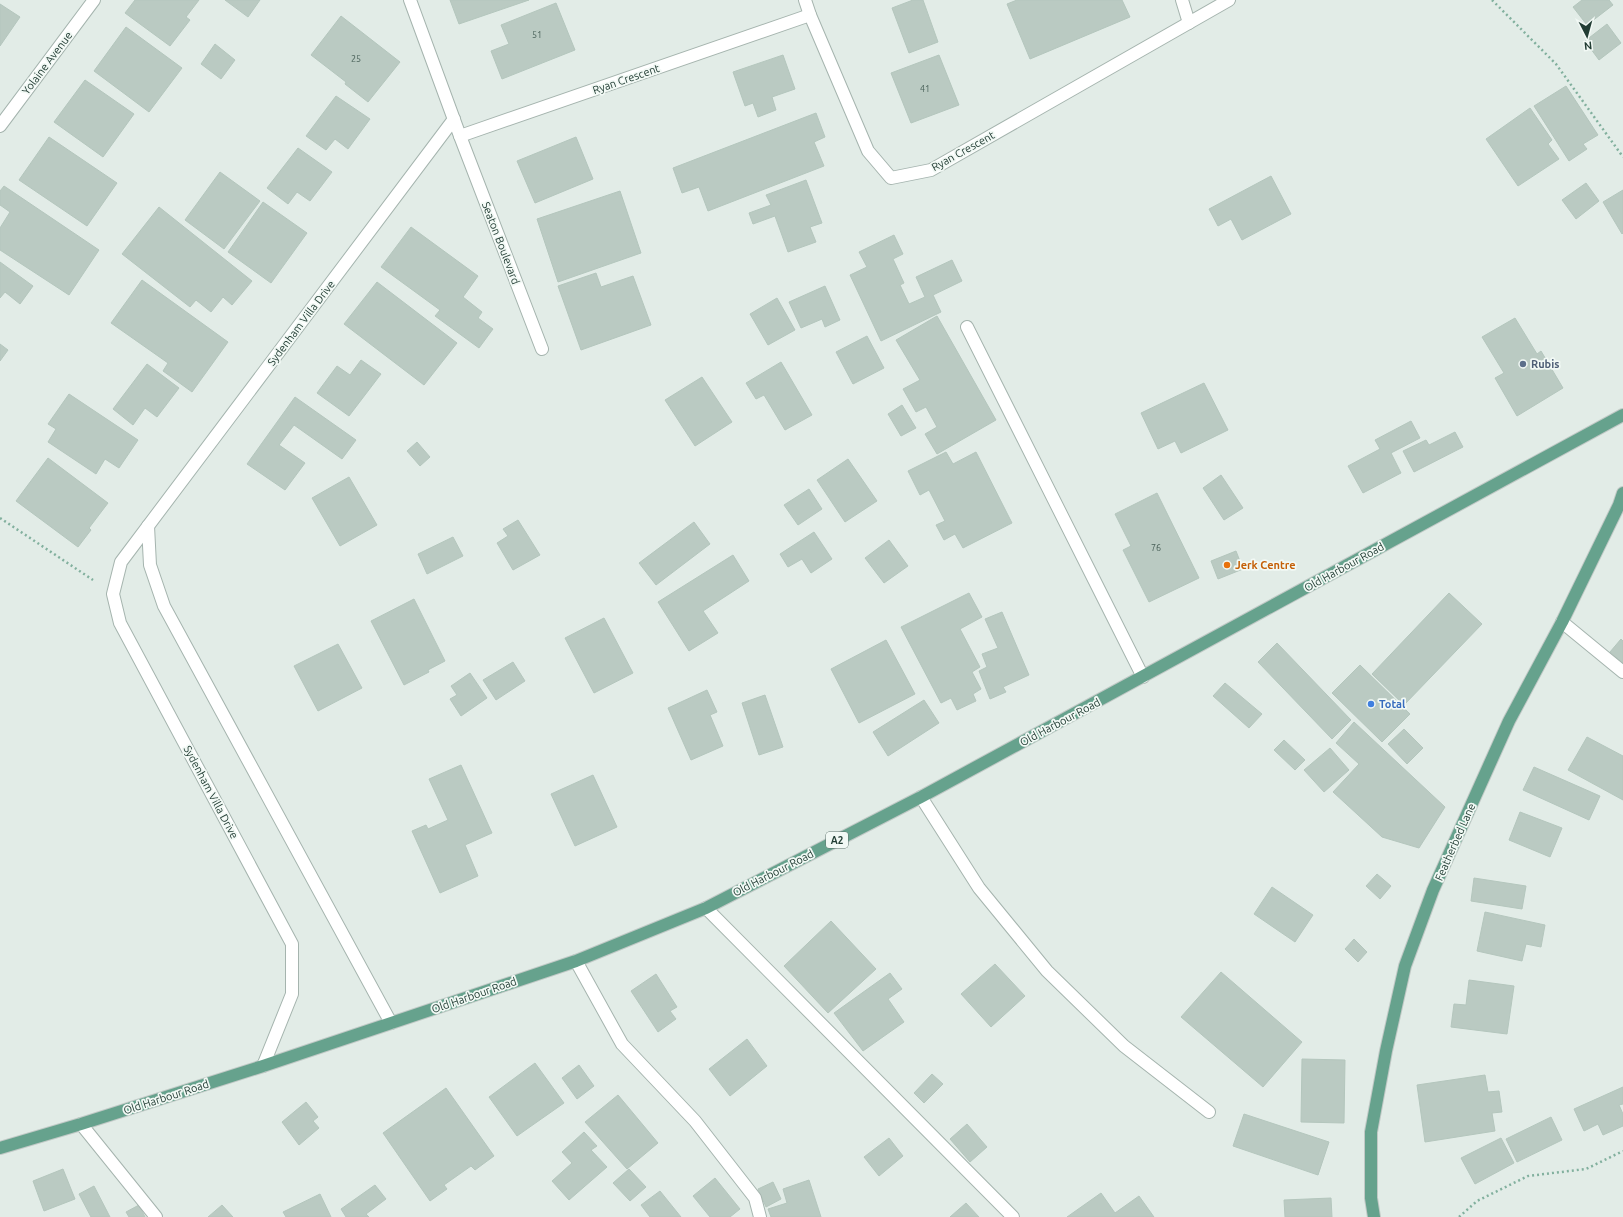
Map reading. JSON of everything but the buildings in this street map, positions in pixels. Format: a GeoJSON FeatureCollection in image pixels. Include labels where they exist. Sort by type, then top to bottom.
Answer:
{"type":"FeatureCollection","features":[{"type":"Feature","properties":{"kind":"main road","name":"Old Harbour Road"},"geometry":{"type":"LineString","coordinates":[[0,1148],[263,1066],[576,961],[706,908],[921,797],[1623,415]]}},
{"type":"Feature","properties":{"kind":"main road","name":"Featherbed Lane"},"geometry":{"type":"LineString","coordinates":[[1374,1217],[1370,1198],[1371,1132],[1386,1051],[1405,966],[1433,890],[1509,720],[1562,622],[1619,505],[1623,493]]}},
{"type":"Feature","properties":{"kind":"street","name":"Yolaine Avenue"},"geometry":{"type":"LineString","coordinates":[[0,126],[94,0]]}},
{"type":"Feature","properties":{"kind":"street"},"geometry":{"type":"LineString","coordinates":[[410,0],[460,136]]}},
{"type":"Feature","properties":{"kind":"street","name":"Ryan Crescent"},"geometry":{"type":"LineString","coordinates":[[805,0],[868,151],[891,178],[931,170],[1189,23]]}},
{"type":"Feature","properties":{"kind":"street"},"geometry":{"type":"LineString","coordinates":[[1182,0],[1189,23],[1229,0]]}},
{"type":"Feature","properties":{"kind":"street","name":"Ryan Crescent"},"geometry":{"type":"LineString","coordinates":[[460,136],[810,15]]}},
{"type":"Feature","properties":{"kind":"street","name":"Sydenham Villa Drive"},"geometry":{"type":"LineString","coordinates":[[263,1066],[292,994],[292,944],[120,623],[114,594],[121,562],[454,119]]}},
{"type":"Feature","properties":{"kind":"street","name":"Seaton Boulevard"},"geometry":{"type":"LineString","coordinates":[[460,136],[542,349]]}},
{"type":"Feature","properties":{"kind":"street"},"geometry":{"type":"LineString","coordinates":[[967,327],[1143,677]]}},
{"type":"Feature","properties":{"kind":"street"},"geometry":{"type":"LineString","coordinates":[[148,526],[150,565],[164,606],[391,1023]]}},
{"type":"Feature","properties":{"kind":"street"},"geometry":{"type":"LineString","coordinates":[[1562,622],[1623,672]]}},
{"type":"Feature","properties":{"kind":"street"},"geometry":{"type":"LineString","coordinates":[[921,797],[979,888],[1047,971],[1124,1046],[1209,1112]]}},
{"type":"Feature","properties":{"kind":"street"},"geometry":{"type":"LineString","coordinates":[[706,908],[1013,1217]]}},
{"type":"Feature","properties":{"kind":"street"},"geometry":{"type":"LineString","coordinates":[[576,961],[622,1044],[695,1121],[755,1198],[760,1217]]}},
{"type":"Feature","properties":{"kind":"street"},"geometry":{"type":"LineString","coordinates":[[81,1124],[156,1217]]}},
{"type":"Feature","properties":{"kind":"path"},"geometry":{"type":"LineString","coordinates":[[1492,0],[1556,64],[1623,157]]}},
{"type":"Feature","properties":{"kind":"path"},"geometry":{"type":"LineString","coordinates":[[0,518],[114,594]]}},
{"type":"Feature","properties":{"kind":"path"},"geometry":{"type":"LineString","coordinates":[[1459,1217],[1477,1201],[1528,1176],[1586,1169],[1623,1151]]}},
{"type":"Feature","properties":{"kind":"place","name":"Rubis"},"geometry":{"type":"Point","coordinates":[1523,364]}},
{"type":"Feature","properties":{"kind":"place","name":"Jerk Centre"},"geometry":{"type":"Point","coordinates":[1227,565]}},
{"type":"Feature","properties":{"kind":"place","name":"Total"},"geometry":{"type":"Point","coordinates":[1371,704]}}]}
